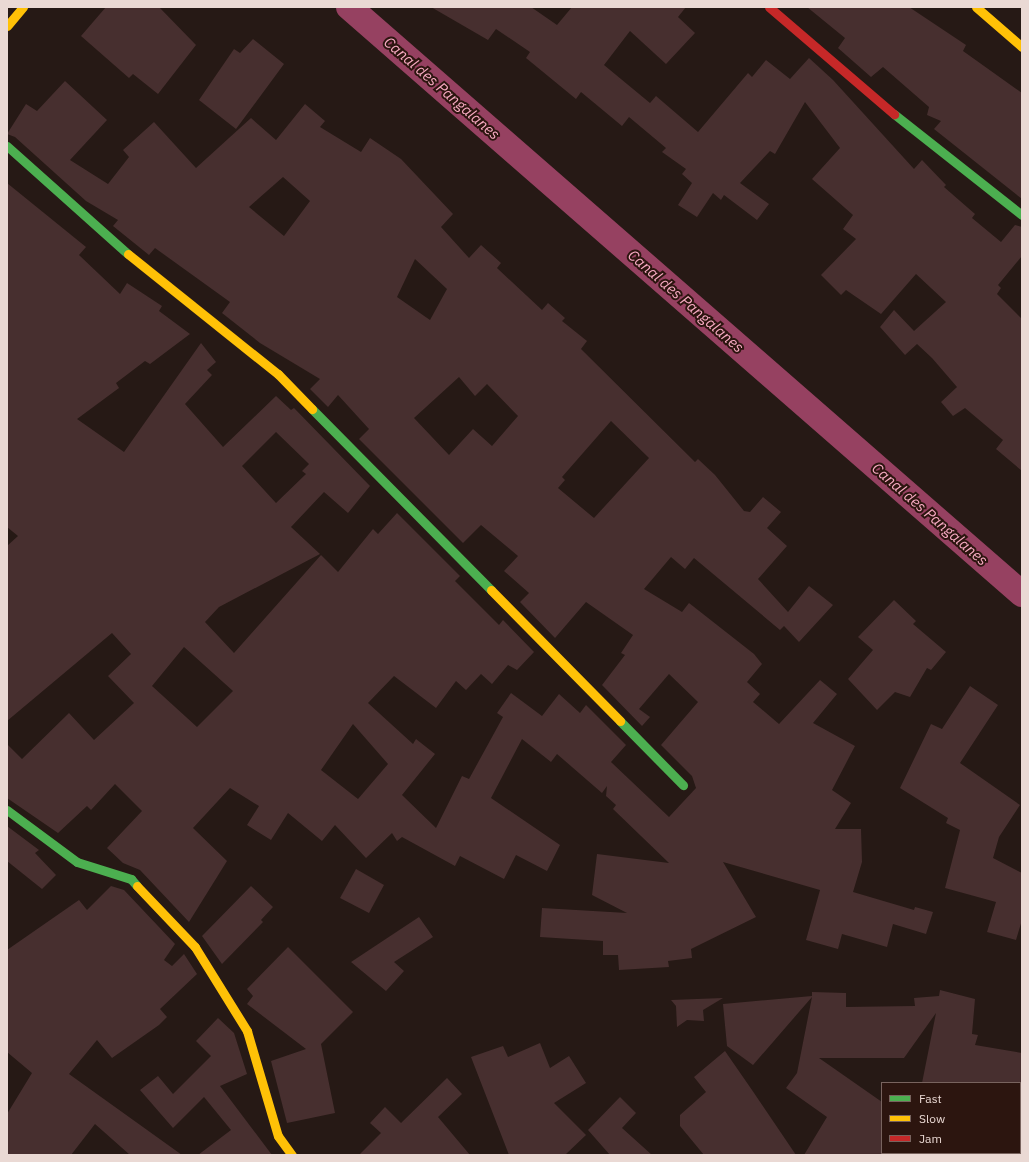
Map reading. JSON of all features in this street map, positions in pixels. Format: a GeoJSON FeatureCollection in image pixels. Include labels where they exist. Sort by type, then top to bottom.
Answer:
{"type":"FeatureCollection","features":[{"type":"Feature","properties":{"kind":"street"},"geometry":{"type":"LineString","coordinates":[[7,26],[23,7]]}},
{"type":"Feature","properties":{"kind":"street"},"geometry":{"type":"LineString","coordinates":[[769,7],[864,90],[1022,215]]}},
{"type":"Feature","properties":{"kind":"street"},"geometry":{"type":"LineString","coordinates":[[976,7],[1022,47]]}},
{"type":"Feature","properties":{"kind":"street"},"geometry":{"type":"LineString","coordinates":[[7,146],[108,238],[278,374],[683,785]]}},
{"type":"Feature","properties":{"kind":"street"},"geometry":{"type":"LineString","coordinates":[[7,810],[77,862],[131,879],[195,947],[247,1031],[278,1136],[292,1155]]}},
{"type":"Feature","properties":{"kind":"building"},"geometry":{"type":"Polygon","coordinates":[[[106,7],[159,7],[196,45],[158,94],[133,74],[129,78],[81,36],[106,7]]]}},
{"type":"Feature","properties":{"kind":"building"},"geometry":{"type":"Polygon","coordinates":[[[431,7],[531,7],[557,25],[572,7],[686,7],[678,17],[695,33],[666,64],[630,31],[604,65],[650,103],[656,96],[698,132],[748,73],[752,77],[766,60],[790,79],[809,58],[833,80],[914,169],[922,160],[946,185],[944,187],[975,214],[972,218],[1001,242],[1015,225],[1022,227],[1022,256],[998,285],[1001,288],[997,294],[1022,319],[1022,471],[996,449],[1003,440],[965,408],[953,416],[941,402],[957,387],[932,358],[917,344],[905,355],[880,327],[894,310],[914,331],[946,302],[916,274],[881,314],[846,290],[841,295],[821,275],[856,239],[843,229],[853,215],[812,179],[840,148],[805,102],[775,154],[770,151],[740,183],[769,204],[757,220],[724,195],[721,200],[713,193],[697,217],[678,205],[692,183],[682,174],[686,169],[662,152],[666,148],[629,117],[622,126],[581,92],[576,99],[526,58],[530,52],[496,29],[488,40],[431,7]]]}},
{"type":"Feature","properties":{"kind":"building"},"geometry":{"type":"Polygon","coordinates":[[[807,7],[909,7],[966,45],[963,51],[1022,93],[1022,199],[934,129],[941,121],[927,115],[929,107],[883,67],[871,77],[838,48],[845,38],[807,7]]]}},
{"type":"Feature","properties":{"kind":"building"},"geometry":{"type":"Polygon","coordinates":[[[253,39],[284,64],[236,129],[199,100],[234,49],[240,53],[253,39]]]}},
{"type":"Feature","properties":{"kind":"building"},"geometry":{"type":"Polygon","coordinates":[[[65,81],[107,120],[70,160],[108,184],[129,157],[123,150],[154,122],[196,168],[251,118],[276,140],[305,104],[325,121],[320,127],[361,152],[370,138],[401,159],[453,214],[441,227],[469,258],[481,245],[501,263],[497,268],[542,310],[548,303],[565,318],[562,321],[587,341],[581,349],[695,462],[698,459],[715,475],[744,511],[750,512],[763,497],[781,512],[767,528],[787,546],[758,579],[788,612],[809,586],[833,605],[799,642],[784,626],[780,630],[694,558],[685,569],[671,557],[644,589],[682,612],[689,603],[754,654],[762,664],[747,682],[760,694],[753,702],[779,724],[820,680],[837,694],[813,723],[855,746],[832,790],[851,803],[835,829],[861,829],[862,862],[853,892],[914,910],[915,907],[933,912],[926,934],[893,924],[887,947],[842,934],[838,949],[806,940],[820,890],[723,862],[756,917],[691,949],[692,958],[668,961],[669,967],[619,970],[618,955],[603,955],[603,941],[540,937],[542,908],[627,913],[592,895],[597,854],[669,863],[613,809],[616,805],[606,796],[607,786],[602,793],[557,754],[551,762],[522,739],[491,798],[560,845],[547,871],[516,855],[504,879],[460,856],[455,866],[402,837],[397,841],[392,833],[366,858],[335,825],[322,841],[288,813],[271,840],[247,825],[259,806],[230,788],[193,828],[227,861],[189,922],[140,870],[123,863],[107,848],[142,811],[115,784],[91,810],[87,806],[58,833],[7,798],[7,744],[22,759],[69,713],[94,740],[134,703],[108,676],[131,654],[112,633],[7,721],[7,546],[18,536],[7,527],[7,183],[86,247],[79,255],[120,294],[127,283],[162,306],[159,311],[190,334],[150,364],[145,361],[116,383],[119,388],[77,419],[124,452],[201,343],[216,362],[207,370],[212,375],[185,404],[223,447],[276,396],[291,410],[294,408],[370,486],[348,513],[324,492],[291,527],[320,554],[219,607],[205,622],[234,653],[321,555],[338,572],[373,529],[378,534],[397,513],[460,576],[455,581],[499,625],[503,620],[534,652],[517,670],[508,665],[492,684],[481,674],[466,690],[456,681],[436,708],[394,676],[368,703],[413,744],[416,739],[435,754],[402,795],[436,828],[462,776],[469,779],[503,717],[497,713],[511,693],[542,716],[559,694],[580,713],[586,705],[626,745],[611,762],[669,817],[696,788],[692,776],[661,745],[698,702],[669,674],[639,709],[650,717],[642,726],[602,685],[625,655],[621,653],[633,635],[586,602],[555,638],[520,602],[529,593],[504,571],[518,556],[481,525],[463,543],[359,439],[369,429],[338,395],[328,407],[310,389],[320,379],[260,343],[222,313],[230,302],[155,248],[149,255],[113,226],[118,220],[86,201],[15,137],[7,134],[26,104],[37,111],[65,81]],[[283,177],[249,207],[284,236],[310,201],[283,177]],[[415,259],[397,297],[430,320],[447,289],[415,259]],[[459,377],[414,418],[449,455],[473,429],[492,446],[518,416],[487,384],[475,396],[459,377]],[[611,421],[562,477],[565,480],[558,488],[594,518],[649,458],[611,421]],[[276,432],[242,466],[276,503],[306,474],[302,471],[309,464],[276,432]],[[184,647],[152,686],[197,727],[233,691],[184,647]],[[353,724],[321,770],[358,799],[388,764],[353,724]]]}},
{"type":"Feature","properties":{"kind":"building"},"geometry":{"type":"Polygon","coordinates":[[[894,600],[916,621],[913,624],[946,652],[931,670],[927,668],[910,697],[895,692],[877,710],[848,679],[873,650],[858,637],[894,600]]]}},
{"type":"Feature","properties":{"kind":"building"},"geometry":{"type":"Polygon","coordinates":[[[970,686],[998,705],[960,763],[1020,805],[999,837],[993,858],[1022,873],[1022,920],[1016,940],[987,932],[996,902],[945,888],[960,830],[946,823],[948,818],[900,788],[931,724],[942,729],[970,686]]]}},
{"type":"Feature","properties":{"kind":"building"},"geometry":{"type":"Polygon","coordinates":[[[7,826],[39,850],[35,853],[56,875],[42,889],[7,861],[7,826]]]}},
{"type":"Feature","properties":{"kind":"building"},"geometry":{"type":"Polygon","coordinates":[[[356,869],[384,885],[369,913],[340,898],[356,869]]]}},
{"type":"Feature","properties":{"kind":"building"},"geometry":{"type":"Polygon","coordinates":[[[111,886],[124,890],[175,944],[164,960],[172,966],[184,954],[197,974],[160,1009],[167,1017],[159,1025],[112,1058],[97,1040],[69,1074],[182,1155],[130,1155],[95,1124],[71,1155],[7,1155],[7,1114],[32,1073],[7,1052],[7,950],[79,900],[87,910],[111,886]]]}},
{"type":"Feature","properties":{"kind":"building"},"geometry":{"type":"Polygon","coordinates":[[[251,886],[273,907],[261,920],[263,922],[222,964],[202,936],[251,886]]]}},
{"type":"Feature","properties":{"kind":"building"},"geometry":{"type":"Polygon","coordinates":[[[419,917],[433,937],[394,962],[404,971],[386,991],[351,962],[419,917]]]}},
{"type":"Feature","properties":{"kind":"building"},"geometry":{"type":"Polygon","coordinates":[[[288,947],[353,1012],[321,1044],[335,1113],[287,1123],[271,1061],[306,1049],[247,1004],[253,996],[247,989],[288,947]]]}},
{"type":"Feature","properties":{"kind":"building"},"geometry":{"type":"Polygon","coordinates":[[[940,990],[975,999],[972,1034],[978,1035],[975,1045],[1022,1053],[1022,1083],[922,1082],[936,1013],[904,1058],[819,1058],[881,1101],[882,1155],[804,1155],[827,1117],[786,1088],[797,1073],[812,997],[753,1065],[727,1046],[723,1004],[812,996],[812,992],[846,993],[846,1007],[915,1006],[914,998],[939,996],[940,990]]]}},
{"type":"Feature","properties":{"kind":"building"},"geometry":{"type":"Polygon","coordinates":[[[723,998],[703,1010],[704,1021],[687,1020],[677,1027],[676,1006],[671,1000],[723,998]]]}},
{"type":"Feature","properties":{"kind":"building"},"geometry":{"type":"Polygon","coordinates":[[[218,1018],[234,1033],[247,1074],[220,1086],[272,1155],[198,1155],[231,1130],[204,1097],[173,1128],[140,1090],[158,1076],[173,1094],[211,1056],[196,1041],[218,1018]]]}},
{"type":"Feature","properties":{"kind":"building"},"geometry":{"type":"Polygon","coordinates":[[[540,1043],[550,1068],[569,1056],[586,1083],[554,1103],[586,1135],[565,1155],[509,1155],[471,1057],[503,1046],[508,1057],[540,1043]]]}},
{"type":"Feature","properties":{"kind":"building"},"geometry":{"type":"Polygon","coordinates":[[[725,1051],[796,1155],[704,1155],[680,1126],[680,1115],[706,1092],[694,1077],[725,1051]]]}},
{"type":"Feature","properties":{"kind":"building"},"geometry":{"type":"Polygon","coordinates":[[[447,1078],[462,1094],[438,1117],[470,1155],[359,1155],[381,1133],[370,1123],[385,1107],[401,1123],[447,1078]]]}},
{"type":"Feature","properties":{"kind":"building"},"geometry":{"type":"Polygon","coordinates":[[[620,1097],[636,1113],[622,1128],[652,1155],[610,1155],[588,1130],[620,1097]]]}},
{"type":"Feature","properties":{"kind":"waterway","name":"Canal des Pangalanes"},"geometry":{"type":"LineString","coordinates":[[349,7],[1022,594]]}},
{"type":"Feature","properties":{"kind":"traffic: fast"},"geometry":{"type":"LineString","coordinates":[[894,114],[1022,215]]}},
{"type":"Feature","properties":{"kind":"traffic: fast"},"geometry":{"type":"LineString","coordinates":[[7,146],[128,254]]}},
{"type":"Feature","properties":{"kind":"traffic: fast"},"geometry":{"type":"LineString","coordinates":[[312,409],[491,590]]}},
{"type":"Feature","properties":{"kind":"traffic: fast"},"geometry":{"type":"LineString","coordinates":[[620,721],[683,785]]}},
{"type":"Feature","properties":{"kind":"traffic: fast"},"geometry":{"type":"LineString","coordinates":[[7,810],[77,862],[131,879],[137,886]]}},
{"type":"Feature","properties":{"kind":"traffic: slow"},"geometry":{"type":"LineString","coordinates":[[7,26],[23,7]]}},
{"type":"Feature","properties":{"kind":"traffic: slow"},"geometry":{"type":"LineString","coordinates":[[976,7],[1022,47]]}},
{"type":"Feature","properties":{"kind":"traffic: slow"},"geometry":{"type":"LineString","coordinates":[[128,254],[278,374],[312,409]]}},
{"type":"Feature","properties":{"kind":"traffic: slow"},"geometry":{"type":"LineString","coordinates":[[491,590],[620,721]]}},
{"type":"Feature","properties":{"kind":"traffic: slow"},"geometry":{"type":"LineString","coordinates":[[137,886],[195,947],[247,1031],[278,1136],[292,1155]]}},
{"type":"Feature","properties":{"kind":"traffic: jam"},"geometry":{"type":"LineString","coordinates":[[769,7],[894,114]]}}]}
